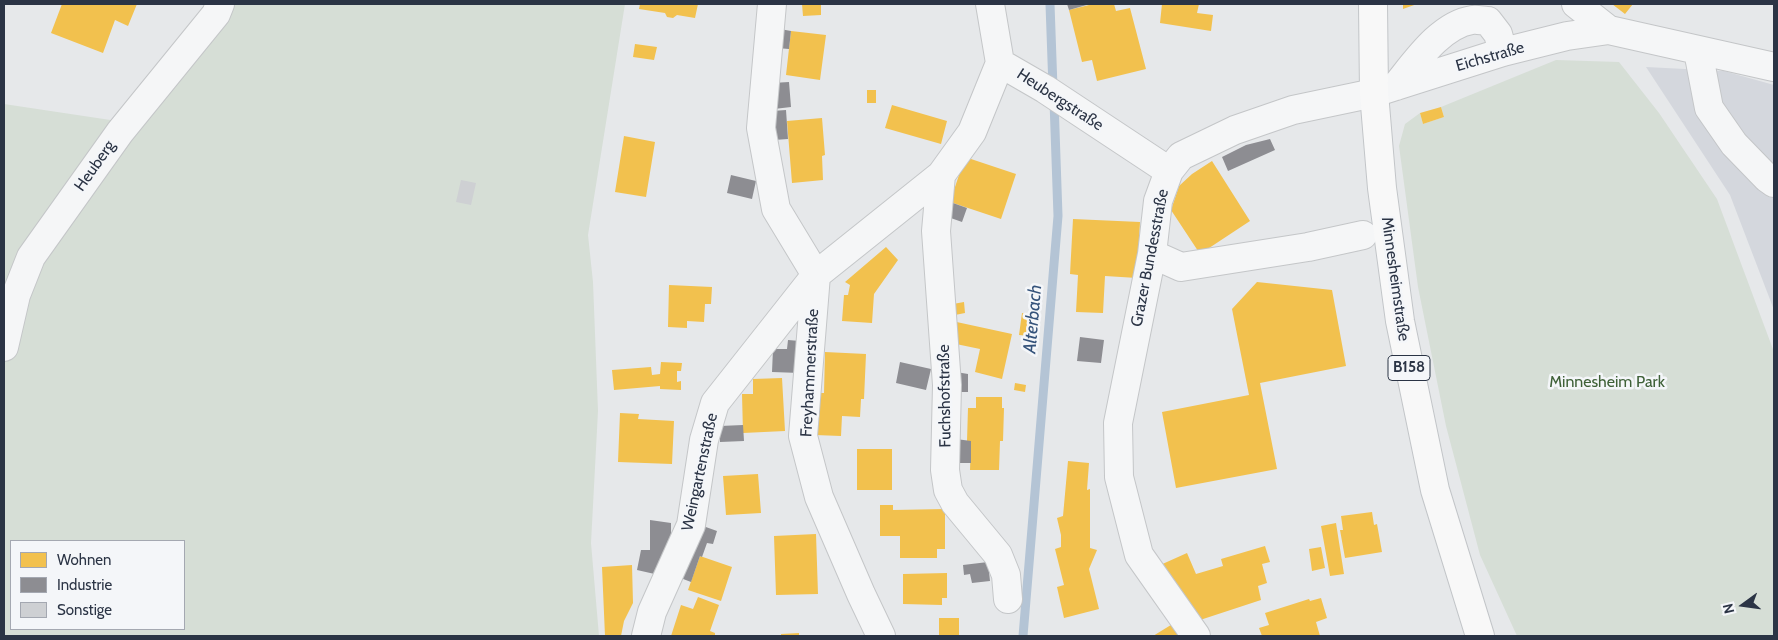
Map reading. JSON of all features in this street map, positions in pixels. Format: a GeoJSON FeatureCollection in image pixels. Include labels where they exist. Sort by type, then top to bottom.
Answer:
{"type":"FeatureCollection","features":[{"type":"Feature","properties":{"kind":"main road","name":"B158"},"geometry":{"type":"LineString","coordinates":[[1373,4],[1385,89]]}},
{"type":"Feature","properties":{"kind":"main road","name":"Minnesheimstraße"},"geometry":{"type":"LineString","coordinates":[[1385,89],[1382,188],[1400,321],[1435,490],[1480,636]]}},
{"type":"Feature","properties":{"kind":"street","name":"Heuberg"},"geometry":{"type":"LineString","coordinates":[[4,346],[16,295],[31,257],[120,132],[216,14],[220,4]]}},
{"type":"Feature","properties":{"kind":"street"},"geometry":{"type":"LineString","coordinates":[[772,4],[760,128],[776,209],[816,275]]}},
{"type":"Feature","properties":{"kind":"street","name":"Heubergstraße"},"geometry":{"type":"LineString","coordinates":[[990,4],[1000,63],[1045,89],[1169,171]]}},
{"type":"Feature","properties":{"kind":"street","name":"Eichstraße"},"geometry":{"type":"LineString","coordinates":[[1576,4],[1609,30]]}},
{"type":"Feature","properties":{"kind":"street"},"geometry":{"type":"LineString","coordinates":[[1385,89],[1433,41],[1458,24],[1473,20],[1488,21],[1498,34],[1503,52]]}},
{"type":"Feature","properties":{"kind":"street","name":"Eichstraße"},"geometry":{"type":"LineString","coordinates":[[1385,89],[1503,52],[1567,36],[1609,30],[1698,51],[1771,63]]}},
{"type":"Feature","properties":{"kind":"street"},"geometry":{"type":"LineString","coordinates":[[1698,51],[1709,108],[1734,144],[1774,183]]}},
{"type":"Feature","properties":{"kind":"street","name":"Weingartenstraße"},"geometry":{"type":"LineString","coordinates":[[646,636],[652,612],[691,525],[704,440],[716,403],[816,275],[941,175],[972,132],[1000,63]]}},
{"type":"Feature","properties":{"kind":"street","name":"Grazer Bundesstraße"},"geometry":{"type":"LineString","coordinates":[[1196,636],[1139,555],[1119,477],[1118,423],[1152,254],[1158,202],[1169,171],[1181,156],[1235,130],[1293,110],[1385,89]]}},
{"type":"Feature","properties":{"kind":"street","name":"Fuchshofstraße"},"geometry":{"type":"LineString","coordinates":[[941,175],[936,231],[947,385],[945,470],[948,490],[955,503],[998,555],[1006,575],[1008,599]]}},
{"type":"Feature","properties":{"kind":"street"},"geometry":{"type":"LineString","coordinates":[[1152,254],[1182,267],[1308,247],[1363,235]]}},
{"type":"Feature","properties":{"kind":"street","name":"Freyhammerstraße"},"geometry":{"type":"LineString","coordinates":[[816,275],[803,436],[819,497],[881,636]]}},
{"type":"Feature","properties":{"kind":"shaded area"},"geometry":{"type":"Polygon","coordinates":[[[1646,67],[1724,71],[1774,85],[1774,310],[1730,195],[1646,67]]]}},
{"type":"Feature","properties":{"kind":"green space"},"geometry":{"type":"Polygon","coordinates":[[[225,4],[625,4],[588,235],[593,282],[598,411],[591,543],[599,636],[4,636],[4,104],[137,124],[225,4]]]}},
{"type":"Feature","properties":{"kind":"green space","name":"Minnesheim Park"},"geometry":{"type":"Polygon","coordinates":[[[1556,60],[1619,62],[1659,113],[1717,199],[1774,352],[1774,636],[1517,636],[1480,555],[1446,426],[1418,287],[1399,146],[1405,124],[1420,113],[1423,124],[1444,117],[1441,107],[1556,60]]]}},
{"type":"Feature","properties":{"kind":"building: Wohnen"},"geometry":{"type":"Polygon","coordinates":[[[62,4],[137,4],[128,26],[115,20],[103,53],[51,33],[62,4]]]}},
{"type":"Feature","properties":{"kind":"building: Wohnen"},"geometry":{"type":"Polygon","coordinates":[[[640,4],[698,4],[695,18],[677,15],[673,18],[667,17],[665,13],[639,9],[640,4]]]}},
{"type":"Feature","properties":{"kind":"building: Wohnen"},"geometry":{"type":"Polygon","coordinates":[[[802,4],[821,4],[821,15],[803,16],[802,4]]]}},
{"type":"Feature","properties":{"kind":"building: Wohnen"},"geometry":{"type":"Polygon","coordinates":[[[1093,4],[1114,4],[1116,11],[1130,8],[1146,69],[1097,81],[1092,60],[1082,62],[1069,10],[1093,4]]]}},
{"type":"Feature","properties":{"kind":"building: Wohnen"},"geometry":{"type":"Polygon","coordinates":[[[1162,4],[1199,4],[1197,13],[1213,15],[1211,31],[1160,23],[1162,4]]]}},
{"type":"Feature","properties":{"kind":"building: Wohnen"},"geometry":{"type":"Polygon","coordinates":[[[1403,4],[1417,4],[1403,9],[1403,4]]]}},
{"type":"Feature","properties":{"kind":"building: Wohnen"},"geometry":{"type":"Polygon","coordinates":[[[1612,4],[1633,4],[1625,14],[1612,4]]]}},
{"type":"Feature","properties":{"kind":"building: Wohnen"},"geometry":{"type":"Polygon","coordinates":[[[791,31],[826,35],[820,80],[786,75],[791,31]]]}},
{"type":"Feature","properties":{"kind":"building: Wohnen"},"geometry":{"type":"Polygon","coordinates":[[[635,44],[657,47],[654,60],[633,57],[635,44]]]}},
{"type":"Feature","properties":{"kind":"building: Wohnen"},"geometry":{"type":"Polygon","coordinates":[[[867,90],[876,90],[876,103],[867,103],[867,90]]]}},
{"type":"Feature","properties":{"kind":"building: Wohnen"},"geometry":{"type":"Polygon","coordinates":[[[892,105],[947,121],[941,144],[885,128],[892,105]]]}},
{"type":"Feature","properties":{"kind":"building: Wohnen"},"geometry":{"type":"Polygon","coordinates":[[[1441,107],[1444,117],[1423,124],[1420,113],[1441,107]]]}},
{"type":"Feature","properties":{"kind":"building: Wohnen"},"geometry":{"type":"Polygon","coordinates":[[[822,118],[825,155],[822,156],[823,180],[792,183],[787,121],[822,118]]]}},
{"type":"Feature","properties":{"kind":"building: Wohnen"},"geometry":{"type":"Polygon","coordinates":[[[624,136],[655,142],[646,197],[615,192],[624,136]]]}},
{"type":"Feature","properties":{"kind":"building: Wohnen"},"geometry":{"type":"Polygon","coordinates":[[[965,157],[1016,174],[1001,219],[950,202],[965,157]]]}},
{"type":"Feature","properties":{"kind":"building: Wohnen"},"geometry":{"type":"Polygon","coordinates":[[[1212,161],[1250,221],[1200,254],[1171,210],[1179,186],[1192,174],[1212,161]]]}},
{"type":"Feature","properties":{"kind":"building: Wohnen"},"geometry":{"type":"Polygon","coordinates":[[[1073,219],[1140,222],[1137,278],[1105,276],[1103,313],[1076,312],[1078,275],[1070,274],[1073,219]]]}},
{"type":"Feature","properties":{"kind":"building: Wohnen"},"geometry":{"type":"Polygon","coordinates":[[[886,247],[898,260],[874,294],[872,323],[842,321],[844,295],[848,295],[850,285],[845,282],[886,247]]]}},
{"type":"Feature","properties":{"kind":"building: Wohnen"},"geometry":{"type":"Polygon","coordinates":[[[1257,282],[1332,290],[1346,366],[1260,383],[1277,469],[1176,488],[1162,412],[1249,395],[1232,309],[1257,282]]]}},
{"type":"Feature","properties":{"kind":"building: Wohnen"},"geometry":{"type":"Polygon","coordinates":[[[669,285],[712,287],[711,304],[705,304],[704,322],[687,321],[687,328],[668,327],[669,285]]]}},
{"type":"Feature","properties":{"kind":"building: Wohnen"},"geometry":{"type":"Polygon","coordinates":[[[964,302],[965,313],[955,315],[953,304],[964,302]]]}},
{"type":"Feature","properties":{"kind":"building: Wohnen"},"geometry":{"type":"Polygon","coordinates":[[[1022,313],[1036,315],[1033,336],[1019,335],[1022,313]]]}},
{"type":"Feature","properties":{"kind":"building: Wohnen"},"geometry":{"type":"Polygon","coordinates":[[[952,321],[1012,334],[1002,379],[975,372],[980,349],[956,344],[952,321]]]}},
{"type":"Feature","properties":{"kind":"building: Wohnen"},"geometry":{"type":"Polygon","coordinates":[[[825,352],[866,354],[864,399],[861,399],[860,417],[842,416],[841,436],[815,435],[817,393],[824,393],[825,352]]]}},
{"type":"Feature","properties":{"kind":"building: Wohnen"},"geometry":{"type":"Polygon","coordinates":[[[661,362],[682,363],[681,371],[677,371],[677,382],[681,381],[681,390],[660,389],[660,386],[614,390],[612,370],[651,367],[652,375],[660,374],[661,362]]]}},
{"type":"Feature","properties":{"kind":"building: Wohnen"},"geometry":{"type":"Polygon","coordinates":[[[782,378],[785,431],[743,433],[742,394],[753,394],[753,379],[782,378]]]}},
{"type":"Feature","properties":{"kind":"building: Wohnen"},"geometry":{"type":"Polygon","coordinates":[[[1015,383],[1026,385],[1025,392],[1014,390],[1015,383]]]}},
{"type":"Feature","properties":{"kind":"building: Wohnen"},"geometry":{"type":"Polygon","coordinates":[[[976,397],[1002,397],[1002,408],[1004,408],[1003,441],[1000,441],[999,470],[970,470],[971,441],[967,441],[968,408],[976,408],[976,397]]]}},
{"type":"Feature","properties":{"kind":"building: Wohnen"},"geometry":{"type":"Polygon","coordinates":[[[620,413],[639,414],[638,419],[674,421],[672,464],[618,462],[620,413]]]}},
{"type":"Feature","properties":{"kind":"building: Wohnen"},"geometry":{"type":"Polygon","coordinates":[[[857,449],[892,449],[892,490],[857,490],[857,449]]]}},
{"type":"Feature","properties":{"kind":"building: Wohnen"},"geometry":{"type":"Polygon","coordinates":[[[1068,461],[1089,463],[1087,490],[1090,489],[1090,548],[1097,550],[1089,569],[1099,609],[1064,618],[1057,587],[1064,585],[1055,549],[1061,547],[1061,535],[1057,518],[1063,516],[1068,461]]]}},
{"type":"Feature","properties":{"kind":"building: Wohnen"},"geometry":{"type":"Polygon","coordinates":[[[758,474],[761,513],[726,515],[723,476],[758,474]]]}},
{"type":"Feature","properties":{"kind":"building: Wohnen"},"geometry":{"type":"Polygon","coordinates":[[[880,505],[893,505],[893,510],[945,509],[945,549],[937,549],[937,558],[900,558],[900,536],[880,536],[880,505]]]}},
{"type":"Feature","properties":{"kind":"building: Wohnen"},"geometry":{"type":"Polygon","coordinates":[[[1372,512],[1374,525],[1377,524],[1382,552],[1345,558],[1340,530],[1343,530],[1341,516],[1372,512]]]}},
{"type":"Feature","properties":{"kind":"building: Wohnen"},"geometry":{"type":"Polygon","coordinates":[[[1336,523],[1344,574],[1330,576],[1321,526],[1336,523]]]}},
{"type":"Feature","properties":{"kind":"building: Wohnen"},"geometry":{"type":"Polygon","coordinates":[[[816,534],[818,594],[776,595],[774,536],[816,534]]]}},
{"type":"Feature","properties":{"kind":"building: Wohnen"},"geometry":{"type":"Polygon","coordinates":[[[1265,546],[1270,562],[1262,564],[1267,583],[1258,586],[1261,600],[1197,621],[1175,581],[1166,584],[1158,566],[1187,553],[1196,574],[1223,566],[1221,559],[1265,546]]]}},
{"type":"Feature","properties":{"kind":"building: Wohnen"},"geometry":{"type":"Polygon","coordinates":[[[1321,547],[1325,568],[1312,571],[1309,549],[1321,547]]]}},
{"type":"Feature","properties":{"kind":"building: Wohnen"},"geometry":{"type":"Polygon","coordinates":[[[700,556],[732,567],[721,601],[688,590],[700,556]]]}},
{"type":"Feature","properties":{"kind":"building: Wohnen"},"geometry":{"type":"Polygon","coordinates":[[[632,565],[633,603],[624,621],[621,636],[605,636],[602,567],[632,565]]]}},
{"type":"Feature","properties":{"kind":"building: Wohnen"},"geometry":{"type":"Polygon","coordinates":[[[947,573],[947,598],[942,598],[942,605],[903,604],[903,574],[947,573]]]}},
{"type":"Feature","properties":{"kind":"building: Wohnen"},"geometry":{"type":"Polygon","coordinates":[[[698,597],[719,605],[710,631],[715,633],[715,636],[671,636],[681,605],[693,609],[698,597]]]}},
{"type":"Feature","properties":{"kind":"building: Wohnen"},"geometry":{"type":"Polygon","coordinates":[[[1321,598],[1327,618],[1316,622],[1320,636],[1262,636],[1259,628],[1269,625],[1265,613],[1309,599],[1310,601],[1321,598]]]}},
{"type":"Feature","properties":{"kind":"building: Wohnen"},"geometry":{"type":"Polygon","coordinates":[[[939,618],[959,618],[959,636],[939,636],[939,618]]]}},
{"type":"Feature","properties":{"kind":"building: Wohnen"},"geometry":{"type":"Polygon","coordinates":[[[1179,620],[1189,636],[1153,636],[1179,620]]]}},
{"type":"Feature","properties":{"kind":"building: Wohnen"},"geometry":{"type":"Polygon","coordinates":[[[799,633],[799,636],[781,636],[781,634],[799,633]]]}},
{"type":"Feature","properties":{"kind":"building: Industrie"},"geometry":{"type":"Polygon","coordinates":[[[1067,4],[1090,4],[1069,10],[1067,4]]]}},
{"type":"Feature","properties":{"kind":"building: Industrie"},"geometry":{"type":"Polygon","coordinates":[[[780,29],[791,31],[789,49],[777,48],[780,29]]]}},
{"type":"Feature","properties":{"kind":"building: Industrie"},"geometry":{"type":"Polygon","coordinates":[[[789,82],[791,107],[774,109],[772,83],[789,82]]]}},
{"type":"Feature","properties":{"kind":"building: Industrie"},"geometry":{"type":"Polygon","coordinates":[[[786,110],[788,139],[774,140],[772,111],[786,110]]]}},
{"type":"Feature","properties":{"kind":"building: Industrie"},"geometry":{"type":"Polygon","coordinates":[[[1270,139],[1275,150],[1228,171],[1222,157],[1246,145],[1270,139]]]}},
{"type":"Feature","properties":{"kind":"building: Industrie"},"geometry":{"type":"Polygon","coordinates":[[[731,175],[756,181],[752,199],[727,193],[731,175]]]}},
{"type":"Feature","properties":{"kind":"building: Industrie"},"geometry":{"type":"Polygon","coordinates":[[[953,203],[967,208],[962,222],[948,217],[953,203]]]}},
{"type":"Feature","properties":{"kind":"building: Industrie"},"geometry":{"type":"Polygon","coordinates":[[[1080,337],[1104,340],[1101,363],[1077,361],[1080,337]]]}},
{"type":"Feature","properties":{"kind":"building: Industrie"},"geometry":{"type":"Polygon","coordinates":[[[788,340],[800,341],[800,373],[772,372],[773,349],[787,349],[788,340]]]}},
{"type":"Feature","properties":{"kind":"building: Industrie"},"geometry":{"type":"Polygon","coordinates":[[[900,362],[931,369],[926,390],[896,383],[900,362]]]}},
{"type":"Feature","properties":{"kind":"building: Industrie"},"geometry":{"type":"Polygon","coordinates":[[[956,372],[968,374],[968,392],[956,392],[956,372]]]}},
{"type":"Feature","properties":{"kind":"building: Industrie"},"geometry":{"type":"Polygon","coordinates":[[[743,425],[744,441],[720,442],[720,426],[743,425]]]}},
{"type":"Feature","properties":{"kind":"building: Industrie"},"geometry":{"type":"Polygon","coordinates":[[[956,439],[971,441],[971,463],[956,463],[956,439]]]}},
{"type":"Feature","properties":{"kind":"building: Industrie"},"geometry":{"type":"Polygon","coordinates":[[[650,520],[671,523],[671,551],[659,575],[637,570],[641,550],[650,550],[650,520]]]}},
{"type":"Feature","properties":{"kind":"building: Industrie"},"geometry":{"type":"Polygon","coordinates":[[[703,526],[717,531],[713,544],[707,543],[702,557],[700,556],[691,582],[678,577],[703,526]]]}},
{"type":"Feature","properties":{"kind":"building: Industrie"},"geometry":{"type":"Polygon","coordinates":[[[988,562],[990,581],[972,583],[970,574],[964,575],[963,565],[988,562]]]}},
{"type":"Feature","properties":{"kind":"building: Sonstige"},"geometry":{"type":"Polygon","coordinates":[[[461,180],[476,183],[471,205],[456,202],[461,180]]]}},
{"type":"Feature","properties":{"kind":"waterway","name":"Alterbach"},"geometry":{"type":"LineString","coordinates":[[1050,4],[1053,88]]}},
{"type":"Feature","properties":{"kind":"waterway","name":"Alterbach"},"geometry":{"type":"LineString","coordinates":[[1023,636],[1058,216],[1054,101]]}}]}
